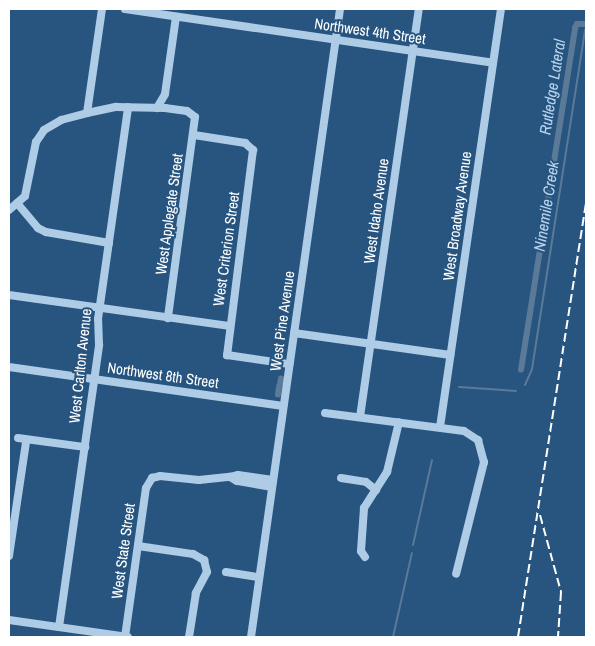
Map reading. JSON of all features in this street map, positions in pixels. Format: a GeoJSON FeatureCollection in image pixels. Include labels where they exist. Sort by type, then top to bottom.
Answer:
{"type":"FeatureCollection","features":[{"type":"Feature","properties":{"kind":"street"},"geometry":{"type":"LineString","coordinates":[[87,113],[102,9]]}},
{"type":"Feature","properties":{"kind":"street","name":"Northwest 4th Street"},"geometry":{"type":"LineString","coordinates":[[125,9],[493,63]]}},
{"type":"Feature","properties":{"kind":"street","name":"West Pine Avenue"},"geometry":{"type":"LineString","coordinates":[[251,637],[340,9]]}},
{"type":"Feature","properties":{"kind":"street","name":"West Idaho Avenue"},"geometry":{"type":"LineString","coordinates":[[360,417],[419,9]]}},
{"type":"Feature","properties":{"kind":"street","name":"West Broadway Avenue"},"geometry":{"type":"LineString","coordinates":[[440,428],[501,9]]}},
{"type":"Feature","properties":{"kind":"street"},"geometry":{"type":"LineString","coordinates":[[9,210],[25,196],[36,142],[44,130],[61,120],[87,113],[128,107],[157,108],[165,94],[176,17]]}},
{"type":"Feature","properties":{"kind":"street","name":"West Carlton Avenue"},"geometry":{"type":"LineString","coordinates":[[60,627],[94,379],[100,308],[128,107]]}},
{"type":"Feature","properties":{"kind":"street","name":"West Applegate Street"},"geometry":{"type":"LineString","coordinates":[[157,108],[193,114],[194,135],[168,318]]}},
{"type":"Feature","properties":{"kind":"street","name":"West Criterion Street"},"geometry":{"type":"LineString","coordinates":[[194,135],[251,147],[251,171],[226,355],[289,364]]}},
{"type":"Feature","properties":{"kind":"street"},"geometry":{"type":"LineString","coordinates":[[17,203],[38,228],[46,232],[109,243]]}},
{"type":"Feature","properties":{"kind":"street"},"geometry":{"type":"LineString","coordinates":[[9,295],[229,326]]}},
{"type":"Feature","properties":{"kind":"street"},"geometry":{"type":"LineString","coordinates":[[294,333],[450,355]]}},
{"type":"Feature","properties":{"kind":"street","name":"Northwest 8th Street"},"geometry":{"type":"LineString","coordinates":[[9,367],[283,406]]}},
{"type":"Feature","properties":{"kind":"street"},"geometry":{"type":"LineString","coordinates":[[324,412],[464,431],[478,440],[484,462],[456,574]]}},
{"type":"Feature","properties":{"kind":"street"},"geometry":{"type":"LineString","coordinates":[[365,557],[361,551],[364,508],[387,472],[399,422]]}},
{"type":"Feature","properties":{"kind":"street"},"geometry":{"type":"LineString","coordinates":[[18,438],[26,442],[85,447]]}},
{"type":"Feature","properties":{"kind":"street"},"geometry":{"type":"LineString","coordinates":[[9,556],[26,442]]}},
{"type":"Feature","properties":{"kind":"street","name":"West State Street"},"geometry":{"type":"LineString","coordinates":[[125,637],[146,488],[151,475],[199,480],[238,475],[272,483]]}},
{"type":"Feature","properties":{"kind":"street"},"geometry":{"type":"LineString","coordinates":[[340,478],[359,480],[376,490]]}},
{"type":"Feature","properties":{"kind":"street"},"geometry":{"type":"LineString","coordinates":[[138,546],[193,554],[204,560],[207,572],[194,599],[189,637]]}},
{"type":"Feature","properties":{"kind":"street"},"geometry":{"type":"LineString","coordinates":[[226,572],[259,576]]}},
{"type":"Feature","properties":{"kind":"street"},"geometry":{"type":"LineString","coordinates":[[9,620],[129,637]]}},
{"type":"Feature","properties":{"kind":"waterway","name":"Rutledge Lateral"},"geometry":{"type":"LineString","coordinates":[[521,370],[575,28],[577,24],[585,24]]}},
{"type":"Feature","properties":{"kind":"waterway","name":"Ninemile Creek"},"geometry":{"type":"LineString","coordinates":[[525,385],[532,369],[585,29]]}},
{"type":"Feature","properties":{"kind":"waterway"},"geometry":{"type":"LineString","coordinates":[[280,385],[281,379]]}},
{"type":"Feature","properties":{"kind":"waterway"},"geometry":{"type":"LineString","coordinates":[[278,395],[279,387]]}},
{"type":"Feature","properties":{"kind":"waterway","name":"Ninemile Creek"},"geometry":{"type":"LineString","coordinates":[[459,387],[516,391]]}},
{"type":"Feature","properties":{"kind":"waterway","name":"Ninemile Creek"},"geometry":{"type":"LineString","coordinates":[[413,545],[432,460]]}},
{"type":"Feature","properties":{"kind":"waterway","name":"Ninemile Creek"},"geometry":{"type":"LineString","coordinates":[[393,637],[412,553]]}},
{"type":"Feature","properties":{"kind":"railway"},"geometry":{"type":"LineString","coordinates":[[518,637],[586,201]]}},
{"type":"Feature","properties":{"kind":"railway"},"geometry":{"type":"LineString","coordinates":[[540,515],[561,592],[558,637]]}}]}
